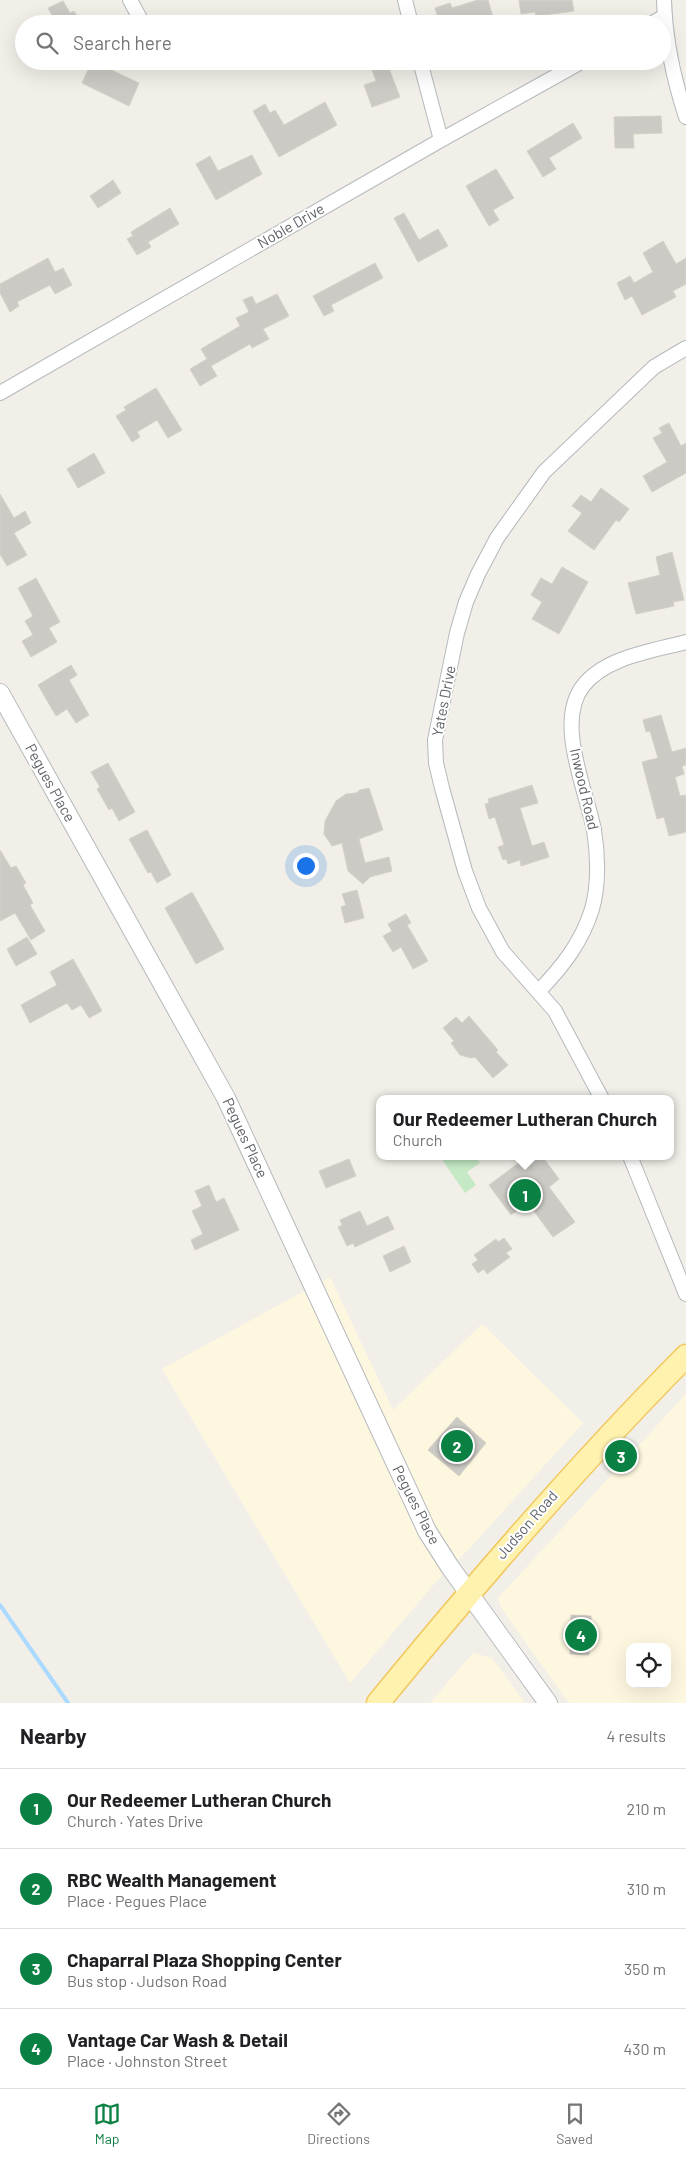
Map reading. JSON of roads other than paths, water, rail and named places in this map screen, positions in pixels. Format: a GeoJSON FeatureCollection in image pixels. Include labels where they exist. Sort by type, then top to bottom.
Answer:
{"type":"FeatureCollection","features":[{"type":"Feature","properties":{"kind":"main road","name":"Judson Road"},"geometry":{"type":"LineString","coordinates":[[378,1703],[469,1593],[575,1471],[686,1356]]}},
{"type":"Feature","properties":{"kind":"street"},"geometry":{"type":"LineString","coordinates":[[130,0],[138,15]]}},
{"type":"Feature","properties":{"kind":"street"},"geometry":{"type":"LineString","coordinates":[[405,0],[409,15]]}},
{"type":"Feature","properties":{"kind":"street"},"geometry":{"type":"LineString","coordinates":[[664,0],[665,15]]}},
{"type":"Feature","properties":{"kind":"street"},"geometry":{"type":"LineString","coordinates":[[671,54],[686,118]]}},
{"type":"Feature","properties":{"kind":"street"},"geometry":{"type":"LineString","coordinates":[[422,70],[441,140]]}},
{"type":"Feature","properties":{"kind":"street","name":"Noble Drive"},"geometry":{"type":"LineString","coordinates":[[0,393],[567,70]]}},
{"type":"Feature","properties":{"kind":"street","name":"Yates Drive"},"geometry":{"type":"LineString","coordinates":[[600,1095],[565,1027],[539,991],[503,952],[488,926],[465,871],[436,763],[436,740],[457,633],[466,602],[497,538],[532,488],[567,450],[641,380],[666,359],[686,348]]}},
{"type":"Feature","properties":{"kind":"street","name":"Inwood Road"},"geometry":{"type":"LineString","coordinates":[[539,991],[559,970],[577,944],[593,907],[596,888],[594,830],[572,736],[572,711],[576,697],[590,678],[608,666],[628,658],[686,642]]}},
{"type":"Feature","properties":{"kind":"street","name":"Pegues Place"},"geometry":{"type":"LineString","coordinates":[[0,693],[212,1070],[419,1515],[437,1547],[548,1703]]}},
{"type":"Feature","properties":{"kind":"street"},"geometry":{"type":"LineString","coordinates":[[632,1160],[686,1294]]}},
{"type":"Feature","properties":{"kind":"waterway"},"geometry":{"type":"LineString","coordinates":[[0,1605],[68,1703]]}},
{"type":"Feature","properties":{"kind":"place","name":"Our Redeemer Lutheran Church"},"geometry":{"type":"Point","coordinates":[525,1195]}},
{"type":"Feature","properties":{"kind":"place","name":"RBC Wealth Management"},"geometry":{"type":"Point","coordinates":[457,1446]}},
{"type":"Feature","properties":{"kind":"place","name":"Chaparral Plaza Shopping Center"},"geometry":{"type":"Point","coordinates":[621,1456]}},
{"type":"Feature","properties":{"kind":"place","name":"Vantage Car Wash & Detail"},"geometry":{"type":"Point","coordinates":[581,1635]}}]}
